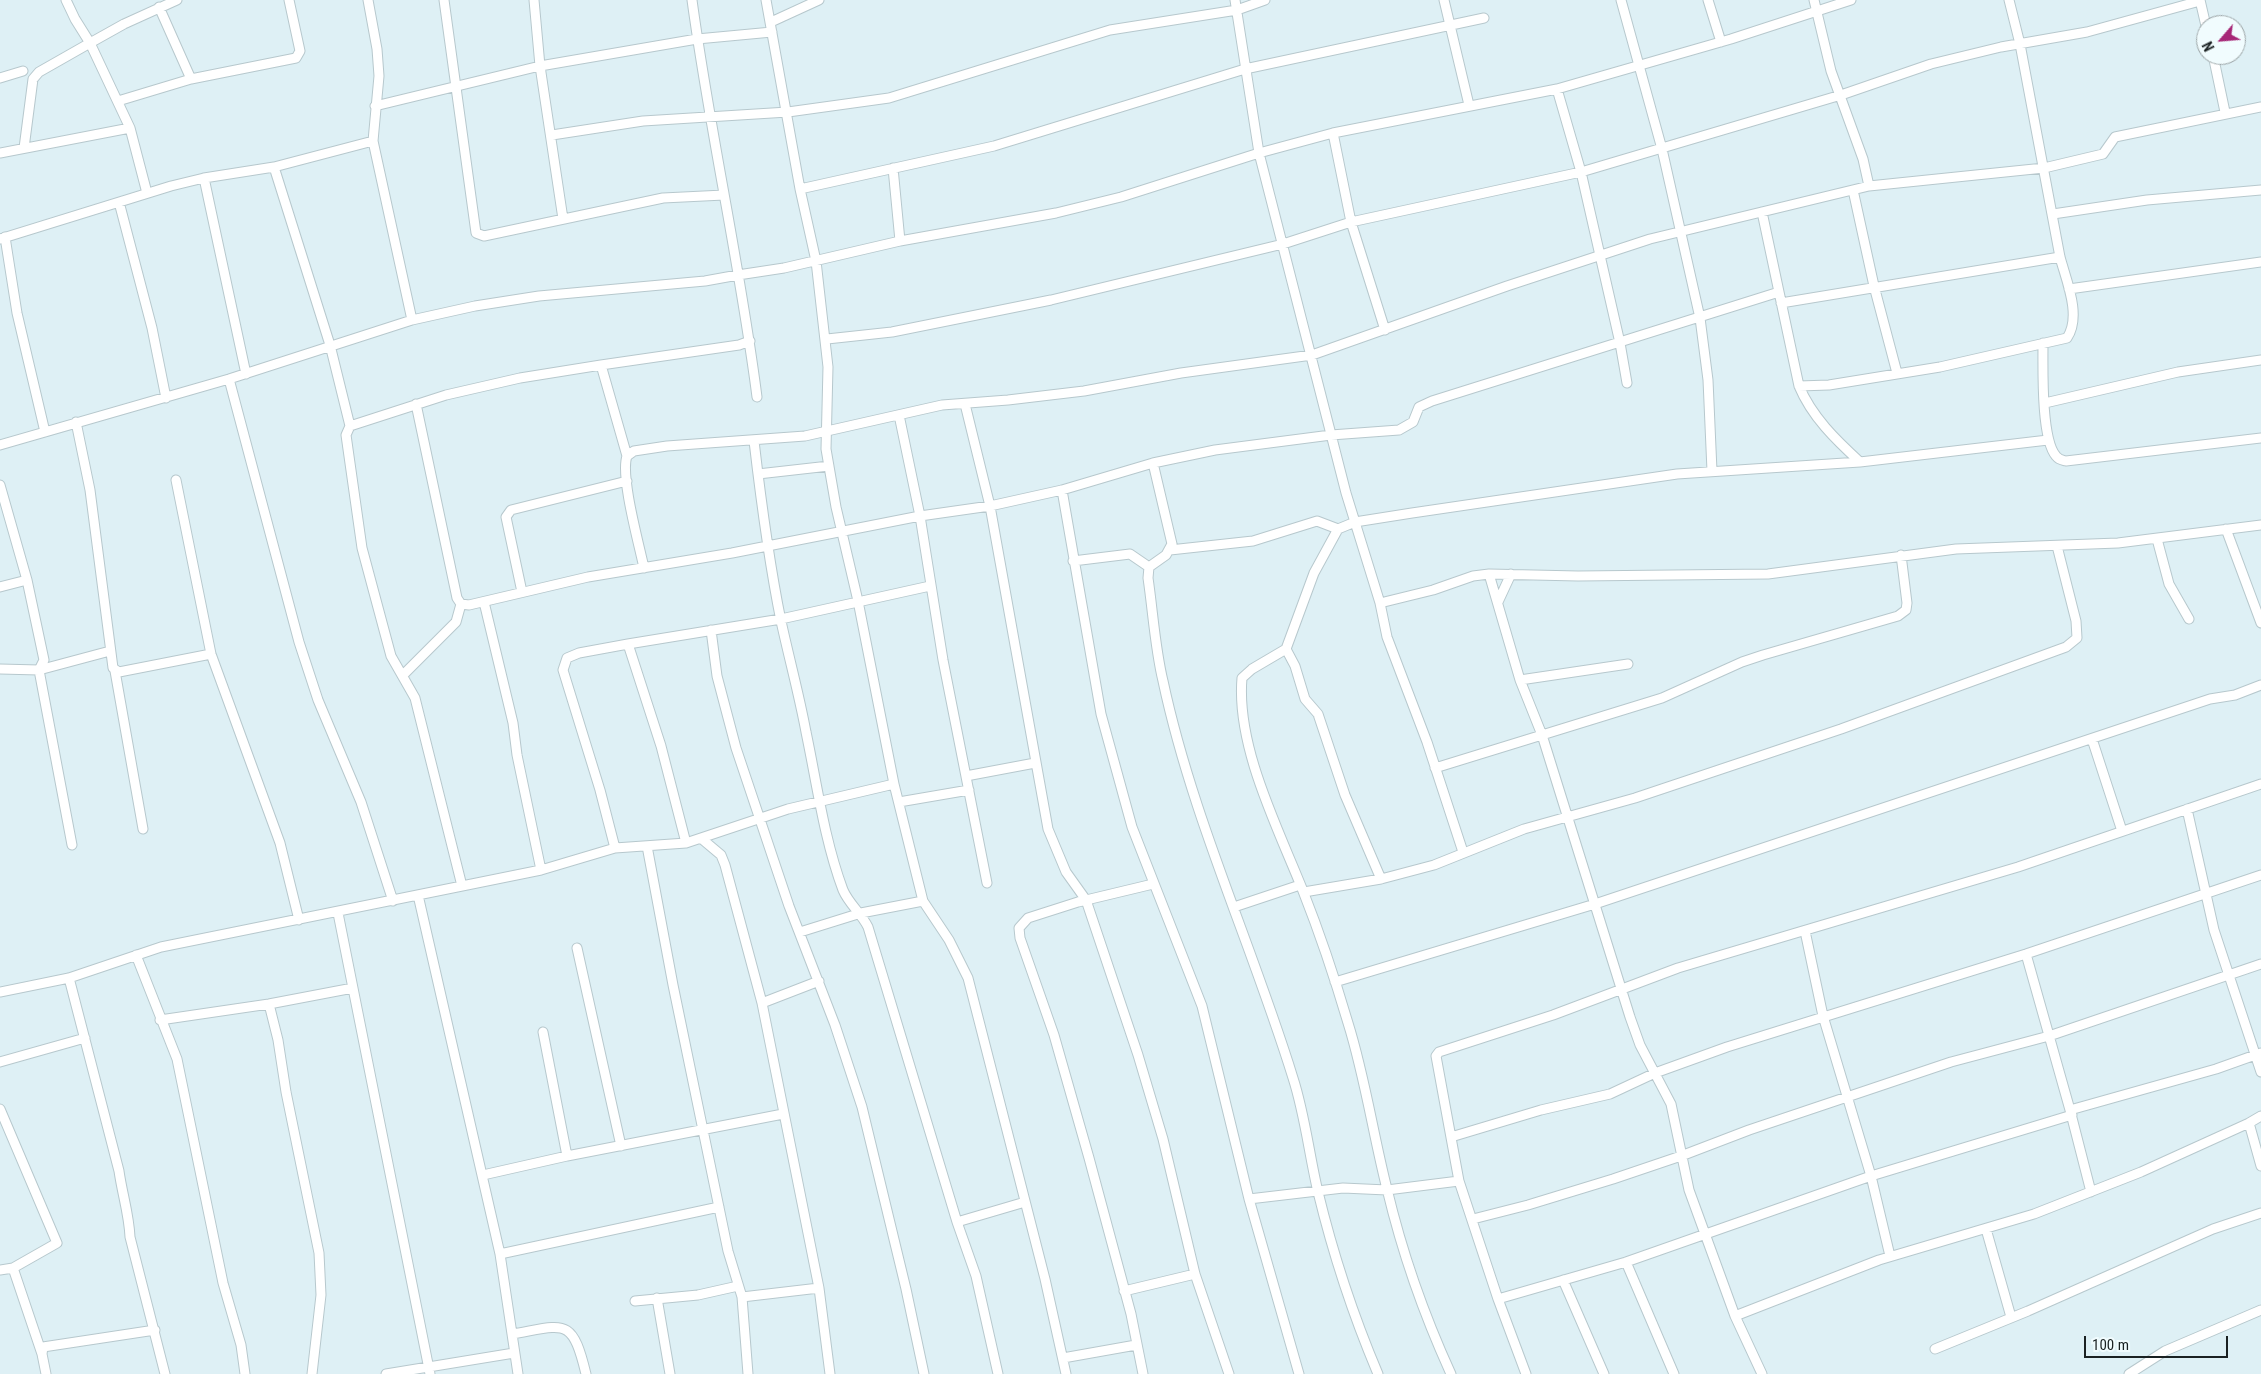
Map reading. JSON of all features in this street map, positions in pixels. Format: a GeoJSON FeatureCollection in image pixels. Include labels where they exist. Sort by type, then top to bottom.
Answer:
{"type":"FeatureCollection","features":[{"type":"Feature","properties":{"kind":"street"},"geometry":{"type":"LineString","coordinates":[[66,0],[75,20],[90,43],[130,128],[147,193]]}},
{"type":"Feature","properties":{"kind":"street"},"geometry":{"type":"LineString","coordinates":[[24,148],[33,79],[39,72],[90,43],[176,0]]}},
{"type":"Feature","properties":{"kind":"street"},"geometry":{"type":"LineString","coordinates":[[118,101],[191,79],[296,58],[300,51],[289,0]]}},
{"type":"Feature","properties":{"kind":"street"},"geometry":{"type":"LineString","coordinates":[[368,0],[377,49],[379,76],[373,141],[412,320]]}},
{"type":"Feature","properties":{"kind":"street"},"geometry":{"type":"LineString","coordinates":[[444,0],[476,233],[484,236],[664,198],[724,194]]}},
{"type":"Feature","properties":{"kind":"street"},"geometry":{"type":"LineString","coordinates":[[534,0],[540,66],[552,135],[563,219]]}},
{"type":"Feature","properties":{"kind":"street"},"geometry":{"type":"LineString","coordinates":[[692,0],[709,117],[750,341],[757,397]]}},
{"type":"Feature","properties":{"kind":"street"},"geometry":{"type":"LineString","coordinates":[[766,0],[788,112],[800,189],[816,261],[827,339],[829,385],[826,433],[829,466],[894,784],[923,901],[949,940],[968,978],[1025,1202],[1066,1374]]}},
{"type":"Feature","properties":{"kind":"street"},"geometry":{"type":"LineString","coordinates":[[771,22],[820,0]]}},
{"type":"Feature","properties":{"kind":"street"},"geometry":{"type":"LineString","coordinates":[[552,135],[643,121],[788,112],[889,98],[1110,30],[1265,0]]}},
{"type":"Feature","properties":{"kind":"street"},"geometry":{"type":"LineString","coordinates":[[1444,0],[1469,105]]}},
{"type":"Feature","properties":{"kind":"street"},"geometry":{"type":"LineString","coordinates":[[1622,0],[1662,149],[1700,318],[1708,380],[1712,471]]}},
{"type":"Feature","properties":{"kind":"street"},"geometry":{"type":"LineString","coordinates":[[1708,0],[1721,42]]}},
{"type":"Feature","properties":{"kind":"street"},"geometry":{"type":"LineString","coordinates":[[1814,0],[1818,9],[1831,71],[1863,159],[1869,186]]}},
{"type":"Feature","properties":{"kind":"street"},"geometry":{"type":"LineString","coordinates":[[0,445],[246,374],[330,345],[412,320],[475,306],[539,296],[705,281],[816,261],[900,240],[1028,218],[1094,204],[1333,133],[1557,89],[1639,67],[1851,0]]}},
{"type":"Feature","properties":{"kind":"street"},"geometry":{"type":"LineString","coordinates":[[1799,386],[1829,385],[1940,367],[2067,338],[2071,332],[2074,319],[2069,289],[2060,256],[2020,44],[2009,0]]}},
{"type":"Feature","properties":{"kind":"street"},"geometry":{"type":"LineString","coordinates":[[827,339],[892,332],[1051,300],[1283,244],[1352,222],[1581,172],[1662,149],[1707,133],[1841,95],[1931,64],[2020,44],[2087,32],[2200,1],[2203,15]]}},
{"type":"Feature","properties":{"kind":"street"},"geometry":{"type":"LineString","coordinates":[[1236,5],[1259,154],[1331,435],[1380,604],[1387,637],[1435,768],[1463,852]]}},
{"type":"Feature","properties":{"kind":"street"},"geometry":{"type":"LineString","coordinates":[[159,7],[191,79]]}},
{"type":"Feature","properties":{"kind":"street"},"geometry":{"type":"LineString","coordinates":[[800,189],[994,146],[1245,69],[1484,18]]}},
{"type":"Feature","properties":{"kind":"street"},"geometry":{"type":"LineString","coordinates":[[375,106],[455,85],[540,66],[697,39],[772,32]]}},
{"type":"Feature","properties":{"kind":"street"},"geometry":{"type":"LineString","coordinates":[[2215,65],[2225,112]]}},
{"type":"Feature","properties":{"kind":"street"},"geometry":{"type":"LineString","coordinates":[[0,78],[23,71]]}},
{"type":"Feature","properties":{"kind":"street"},"geometry":{"type":"LineString","coordinates":[[1557,89],[1581,172],[1620,343],[1627,382]]}},
{"type":"Feature","properties":{"kind":"street"},"geometry":{"type":"LineString","coordinates":[[644,568],[624,463],[627,456],[634,451],[667,446],[754,441],[826,433],[942,405],[1084,391],[1181,373],[1312,355],[1507,286],[1650,239],[1869,186],[2044,168],[2103,154],[2115,137],[2225,112],[2261,107]]}},
{"type":"Feature","properties":{"kind":"street"},"geometry":{"type":"LineString","coordinates":[[0,153],[130,128]]}},
{"type":"Feature","properties":{"kind":"street"},"geometry":{"type":"LineString","coordinates":[[1333,133],[1352,222],[1385,330]]}},
{"type":"Feature","properties":{"kind":"street"},"geometry":{"type":"LineString","coordinates":[[45,432],[17,313],[2,238],[147,193],[204,178],[274,167],[373,141]]}},
{"type":"Feature","properties":{"kind":"street"},"geometry":{"type":"LineString","coordinates":[[274,167],[330,345],[350,426],[346,435],[362,548],[391,656],[416,698],[462,886]]}},
{"type":"Feature","properties":{"kind":"street"},"geometry":{"type":"LineString","coordinates":[[893,168],[900,240]]}},
{"type":"Feature","properties":{"kind":"street"},"geometry":{"type":"LineString","coordinates":[[204,178],[246,374]]}},
{"type":"Feature","properties":{"kind":"street"},"geometry":{"type":"LineString","coordinates":[[1853,190],[1874,286],[1897,373]]}},
{"type":"Feature","properties":{"kind":"street"},"geometry":{"type":"LineString","coordinates":[[2053,214],[2156,199],[2261,190]]}},
{"type":"Feature","properties":{"kind":"street"},"geometry":{"type":"LineString","coordinates":[[119,202],[152,328],[166,398]]}},
{"type":"Feature","properties":{"kind":"street"},"geometry":{"type":"LineString","coordinates":[[1762,212],[1799,386],[1806,402],[1816,417],[1837,441],[1860,462]]}},
{"type":"Feature","properties":{"kind":"street"},"geometry":{"type":"LineString","coordinates":[[1781,303],[2060,256]]}},
{"type":"Feature","properties":{"kind":"street"},"geometry":{"type":"LineString","coordinates":[[2069,289],[2261,262]]}},
{"type":"Feature","properties":{"kind":"street"},"geometry":{"type":"LineString","coordinates":[[416,404],[457,598],[461,604],[469,605],[522,592],[769,546],[842,530],[990,506],[1062,490],[1153,463],[1215,450],[1331,435],[1399,430],[1413,422],[1419,407],[1432,401],[1779,292]]}},
{"type":"Feature","properties":{"kind":"street"},"geometry":{"type":"LineString","coordinates":[[350,426],[416,404],[520,378],[739,345],[750,341]]}},
{"type":"Feature","properties":{"kind":"street"},"geometry":{"type":"LineString","coordinates":[[2043,344],[2048,440],[2055,456],[2066,461],[2261,438]]}},
{"type":"Feature","properties":{"kind":"street"},"geometry":{"type":"LineString","coordinates":[[2045,402],[2178,372],[2261,360]]}},
{"type":"Feature","properties":{"kind":"street"},"geometry":{"type":"LineString","coordinates":[[601,365],[627,456]]}},
{"type":"Feature","properties":{"kind":"street"},"geometry":{"type":"LineString","coordinates":[[229,379],[299,642],[318,700],[361,802],[393,901]]}},
{"type":"Feature","properties":{"kind":"street"},"geometry":{"type":"LineString","coordinates":[[965,404],[990,506],[1048,830],[1066,872],[1086,900],[1138,1055],[1163,1139],[1195,1274],[1229,1374]]}},
{"type":"Feature","properties":{"kind":"street"},"geometry":{"type":"LineString","coordinates":[[899,415],[920,516],[930,586],[987,883]]}},
{"type":"Feature","properties":{"kind":"street"},"geometry":{"type":"LineString","coordinates":[[76,422],[90,490],[111,664],[115,671],[143,829]]}},
{"type":"Feature","properties":{"kind":"street"},"geometry":{"type":"LineString","coordinates":[[1451,1374],[1415,1283],[1387,1190],[1349,1026],[1335,982],[1302,888],[1267,805],[1252,756],[1241,693],[1242,678],[1252,669],[1286,649],[1314,573],[1338,529],[1356,522],[1712,471],[1860,462],[2048,440]]}},
{"type":"Feature","properties":{"kind":"street"},"geometry":{"type":"LineString","coordinates":[[754,441],[781,619],[806,731],[818,801],[844,891],[852,906],[861,914],[868,927],[957,1222],[976,1276],[998,1374]]}},
{"type":"Feature","properties":{"kind":"street"},"geometry":{"type":"LineString","coordinates":[[1153,463],[1170,532],[1172,544],[1170,550]]}},
{"type":"Feature","properties":{"kind":"street"},"geometry":{"type":"LineString","coordinates":[[758,474],[829,466]]}},
{"type":"Feature","properties":{"kind":"street"},"geometry":{"type":"LineString","coordinates":[[176,480],[211,654],[280,843],[300,920]]}},
{"type":"Feature","properties":{"kind":"street"},"geometry":{"type":"LineString","coordinates":[[522,592],[506,517],[510,510],[627,481]]}},
{"type":"Feature","properties":{"kind":"street"},"geometry":{"type":"LineString","coordinates":[[0,485],[26,580],[44,660],[39,670],[72,845]]}},
{"type":"Feature","properties":{"kind":"street"},"geometry":{"type":"LineString","coordinates":[[1062,490],[1101,714],[1132,827],[1202,1006],[1249,1199],[1299,1374]]}},
{"type":"Feature","properties":{"kind":"street"},"geometry":{"type":"LineString","coordinates":[[1148,567],[1170,550],[1253,542],[1317,521],[1338,529]]}},
{"type":"Feature","properties":{"kind":"street"},"geometry":{"type":"LineString","coordinates":[[1380,604],[1433,590],[1473,576],[1488,574],[1578,576],[1768,574],[1956,549],[2057,546],[2158,539],[2261,525]]}},
{"type":"Feature","properties":{"kind":"street"},"geometry":{"type":"LineString","coordinates":[[2226,529],[2261,623]]}},
{"type":"Feature","properties":{"kind":"street"},"geometry":{"type":"LineString","coordinates":[[2158,539],[2169,584],[2189,619]]}},
{"type":"Feature","properties":{"kind":"street"},"geometry":{"type":"LineString","coordinates":[[1234,907],[1302,888],[1380,879],[1434,865],[1524,829],[1635,798],[1841,729],[2066,647],[2077,638],[2076,621],[2057,546]]}},
{"type":"Feature","properties":{"kind":"street"},"geometry":{"type":"LineString","coordinates":[[1074,561],[1130,554],[1148,567]]}},
{"type":"Feature","properties":{"kind":"street"},"geometry":{"type":"LineString","coordinates":[[1435,768],[1662,698],[1742,662],[1819,637],[1898,616],[1906,610],[1907,603],[1901,555]]}},
{"type":"Feature","properties":{"kind":"street"},"geometry":{"type":"LineString","coordinates":[[1148,567],[1164,689],[1199,807],[1294,1079],[1318,1190],[1336,1261],[1359,1328],[1378,1374]]}},
{"type":"Feature","properties":{"kind":"street"},"geometry":{"type":"LineString","coordinates":[[1488,574],[1520,680],[1542,735],[1640,1045],[1671,1104],[1689,1190],[1704,1235],[1735,1316],[1762,1374]]}},
{"type":"Feature","properties":{"kind":"street"},"geometry":{"type":"LineString","coordinates":[[1498,602],[1511,574]]}},
{"type":"Feature","properties":{"kind":"street"},"geometry":{"type":"LineString","coordinates":[[0,587],[26,580]]}},
{"type":"Feature","properties":{"kind":"street"},"geometry":{"type":"LineString","coordinates":[[615,848],[600,790],[563,670],[567,658],[578,653],[781,619],[930,586]]}},
{"type":"Feature","properties":{"kind":"street"},"geometry":{"type":"LineString","coordinates":[[484,602],[513,723],[517,755],[542,870]]}},
{"type":"Feature","properties":{"kind":"street"},"geometry":{"type":"LineString","coordinates":[[403,675],[456,622],[461,604]]}},
{"type":"Feature","properties":{"kind":"street"},"geometry":{"type":"LineString","coordinates":[[711,630],[717,676],[725,711],[789,906],[819,981],[862,1107],[906,1288],[924,1374]]}},
{"type":"Feature","properties":{"kind":"street"},"geometry":{"type":"LineString","coordinates":[[628,644],[661,746],[686,843]]}},
{"type":"Feature","properties":{"kind":"street"},"geometry":{"type":"LineString","coordinates":[[1286,649],[1295,666],[1306,699],[1318,714],[1345,795],[1380,879]]}},
{"type":"Feature","properties":{"kind":"street"},"geometry":{"type":"LineString","coordinates":[[0,670],[39,670],[110,652]]}},
{"type":"Feature","properties":{"kind":"street"},"geometry":{"type":"LineString","coordinates":[[115,671],[176,662],[211,654]]}},
{"type":"Feature","properties":{"kind":"street"},"geometry":{"type":"LineString","coordinates":[[1520,680],[1628,664]]}},
{"type":"Feature","properties":{"kind":"street"},"geometry":{"type":"LineString","coordinates":[[1335,982],[1595,904],[2210,699],[2235,695],[2261,685]]}},
{"type":"Feature","properties":{"kind":"street"},"geometry":{"type":"LineString","coordinates":[[2092,739],[2122,831]]}},
{"type":"Feature","properties":{"kind":"street"},"geometry":{"type":"LineString","coordinates":[[966,776],[1035,763]]}},
{"type":"Feature","properties":{"kind":"street"},"geometry":{"type":"LineString","coordinates":[[0,992],[69,978],[136,955],[197,939],[338,913],[542,870],[615,848],[686,843],[818,801],[894,784]]}},
{"type":"Feature","properties":{"kind":"street"},"geometry":{"type":"LineString","coordinates":[[1526,1374],[1498,1299],[1459,1181],[1436,1056],[1439,1052],[1678,968],[2009,870],[2261,784]]}},
{"type":"Feature","properties":{"kind":"street"},"geometry":{"type":"LineString","coordinates":[[899,802],[969,790]]}},
{"type":"Feature","properties":{"kind":"street"},"geometry":{"type":"LineString","coordinates":[[2187,809],[2214,930],[2228,974],[2258,1054],[2261,1072]]}},
{"type":"Feature","properties":{"kind":"street"},"geometry":{"type":"LineString","coordinates":[[702,839],[721,855],[726,865],[762,1003],[819,1288],[830,1374]]}},
{"type":"Feature","properties":{"kind":"street"},"geometry":{"type":"LineString","coordinates":[[647,846],[673,985],[732,1269],[742,1297],[748,1374]]}},
{"type":"Feature","properties":{"kind":"street"},"geometry":{"type":"LineString","coordinates":[[1451,1137],[1541,1110],[1610,1094],[1655,1074],[1727,1047],[2026,954],[2261,874]]}},
{"type":"Feature","properties":{"kind":"street"},"geometry":{"type":"LineString","coordinates":[[1143,1374],[1124,1291],[1054,1035],[1020,938],[1019,928],[1028,918],[1086,900],[1153,884]]}},
{"type":"Feature","properties":{"kind":"street"},"geometry":{"type":"LineString","coordinates":[[418,896],[500,1254],[518,1374]]}},
{"type":"Feature","properties":{"kind":"street"},"geometry":{"type":"LineString","coordinates":[[800,932],[861,914],[923,901]]}},
{"type":"Feature","properties":{"kind":"street"},"geometry":{"type":"LineString","coordinates":[[338,913],[430,1370]]}},
{"type":"Feature","properties":{"kind":"street"},"geometry":{"type":"LineString","coordinates":[[1805,931],[1823,1016],[1871,1176],[1890,1256]]}},
{"type":"Feature","properties":{"kind":"street"},"geometry":{"type":"LineString","coordinates":[[578,948],[621,1146]]}},
{"type":"Feature","properties":{"kind":"street"},"geometry":{"type":"LineString","coordinates":[[2026,954],[2071,1112],[2091,1192]]}},
{"type":"Feature","properties":{"kind":"street"},"geometry":{"type":"LineString","coordinates":[[136,955],[176,1059],[181,1077],[223,1283],[241,1345],[245,1374]]}},
{"type":"Feature","properties":{"kind":"street"},"geometry":{"type":"LineString","coordinates":[[1473,1219],[1528,1205],[1681,1156],[1749,1130],[1951,1062],[2050,1036],[2261,964]]}},
{"type":"Feature","properties":{"kind":"street"},"geometry":{"type":"LineString","coordinates":[[69,978],[119,1171],[122,1194],[129,1220],[130,1237],[165,1374]]}},
{"type":"Feature","properties":{"kind":"street"},"geometry":{"type":"LineString","coordinates":[[762,1003],[819,981]]}},
{"type":"Feature","properties":{"kind":"street"},"geometry":{"type":"LineString","coordinates":[[160,1020],[269,1004],[353,988]]}},
{"type":"Feature","properties":{"kind":"street"},"geometry":{"type":"LineString","coordinates":[[269,1004],[278,1040],[286,1092],[319,1253],[321,1295],[312,1374]]}},
{"type":"Feature","properties":{"kind":"street"},"geometry":{"type":"LineString","coordinates":[[543,1032],[567,1156]]}},
{"type":"Feature","properties":{"kind":"street"},"geometry":{"type":"LineString","coordinates":[[0,1062],[86,1038]]}},
{"type":"Feature","properties":{"kind":"street"},"geometry":{"type":"LineString","coordinates":[[1498,1299],[1626,1262],[1871,1176],[2071,1112],[2216,1069],[2258,1054]]}},
{"type":"Feature","properties":{"kind":"street"},"geometry":{"type":"LineString","coordinates":[[0,1108],[57,1243],[12,1268],[0,1270]]}},
{"type":"Feature","properties":{"kind":"street"},"geometry":{"type":"LineString","coordinates":[[483,1175],[567,1156],[783,1114]]}},
{"type":"Feature","properties":{"kind":"street"},"geometry":{"type":"LineString","coordinates":[[1735,1316],[1890,1256],[2034,1214],[2141,1172],[2261,1116]]}},
{"type":"Feature","properties":{"kind":"street"},"geometry":{"type":"LineString","coordinates":[[2249,1123],[2261,1166]]}},
{"type":"Feature","properties":{"kind":"street"},"geometry":{"type":"LineString","coordinates":[[1249,1199],[1318,1190],[1343,1188],[1387,1190],[1459,1181]]}},
{"type":"Feature","properties":{"kind":"street"},"geometry":{"type":"LineString","coordinates":[[957,1222],[1025,1202]]}},
{"type":"Feature","properties":{"kind":"street"},"geometry":{"type":"LineString","coordinates":[[500,1254],[719,1206]]}},
{"type":"Feature","properties":{"kind":"street"},"geometry":{"type":"LineString","coordinates":[[1935,1349],[2213,1230],[2261,1213]]}},
{"type":"Feature","properties":{"kind":"street"},"geometry":{"type":"LineString","coordinates":[[1986,1229],[2011,1317]]}},
{"type":"Feature","properties":{"kind":"street"},"geometry":{"type":"LineString","coordinates":[[1626,1262],[1674,1374]]}},
{"type":"Feature","properties":{"kind":"street"},"geometry":{"type":"LineString","coordinates":[[12,1268],[42,1354],[46,1374]]}},
{"type":"Feature","properties":{"kind":"street"},"geometry":{"type":"LineString","coordinates":[[1124,1291],[1195,1274]]}},
{"type":"Feature","properties":{"kind":"street"},"geometry":{"type":"LineString","coordinates":[[1563,1280],[1604,1374]]}},
{"type":"Feature","properties":{"kind":"street"},"geometry":{"type":"LineString","coordinates":[[635,1301],[698,1295],[738,1286]]}},
{"type":"Feature","properties":{"kind":"street"},"geometry":{"type":"LineString","coordinates":[[742,1297],[819,1288]]}},
{"type":"Feature","properties":{"kind":"street"},"geometry":{"type":"LineString","coordinates":[[657,1298],[670,1374]]}},
{"type":"Feature","properties":{"kind":"street"},"geometry":{"type":"LineString","coordinates":[[2129,1374],[2165,1351],[2261,1310]]}},
{"type":"Feature","properties":{"kind":"street"},"geometry":{"type":"LineString","coordinates":[[512,1334],[555,1327],[565,1328],[578,1342],[586,1374]]}},
{"type":"Feature","properties":{"kind":"street"},"geometry":{"type":"LineString","coordinates":[[42,1354],[43,1347],[155,1330]]}},
{"type":"Feature","properties":{"kind":"street"},"geometry":{"type":"LineString","coordinates":[[1063,1358],[1136,1345]]}},
{"type":"Feature","properties":{"kind":"street"},"geometry":{"type":"LineString","coordinates":[[386,1374],[430,1370],[514,1353]]}}]}
